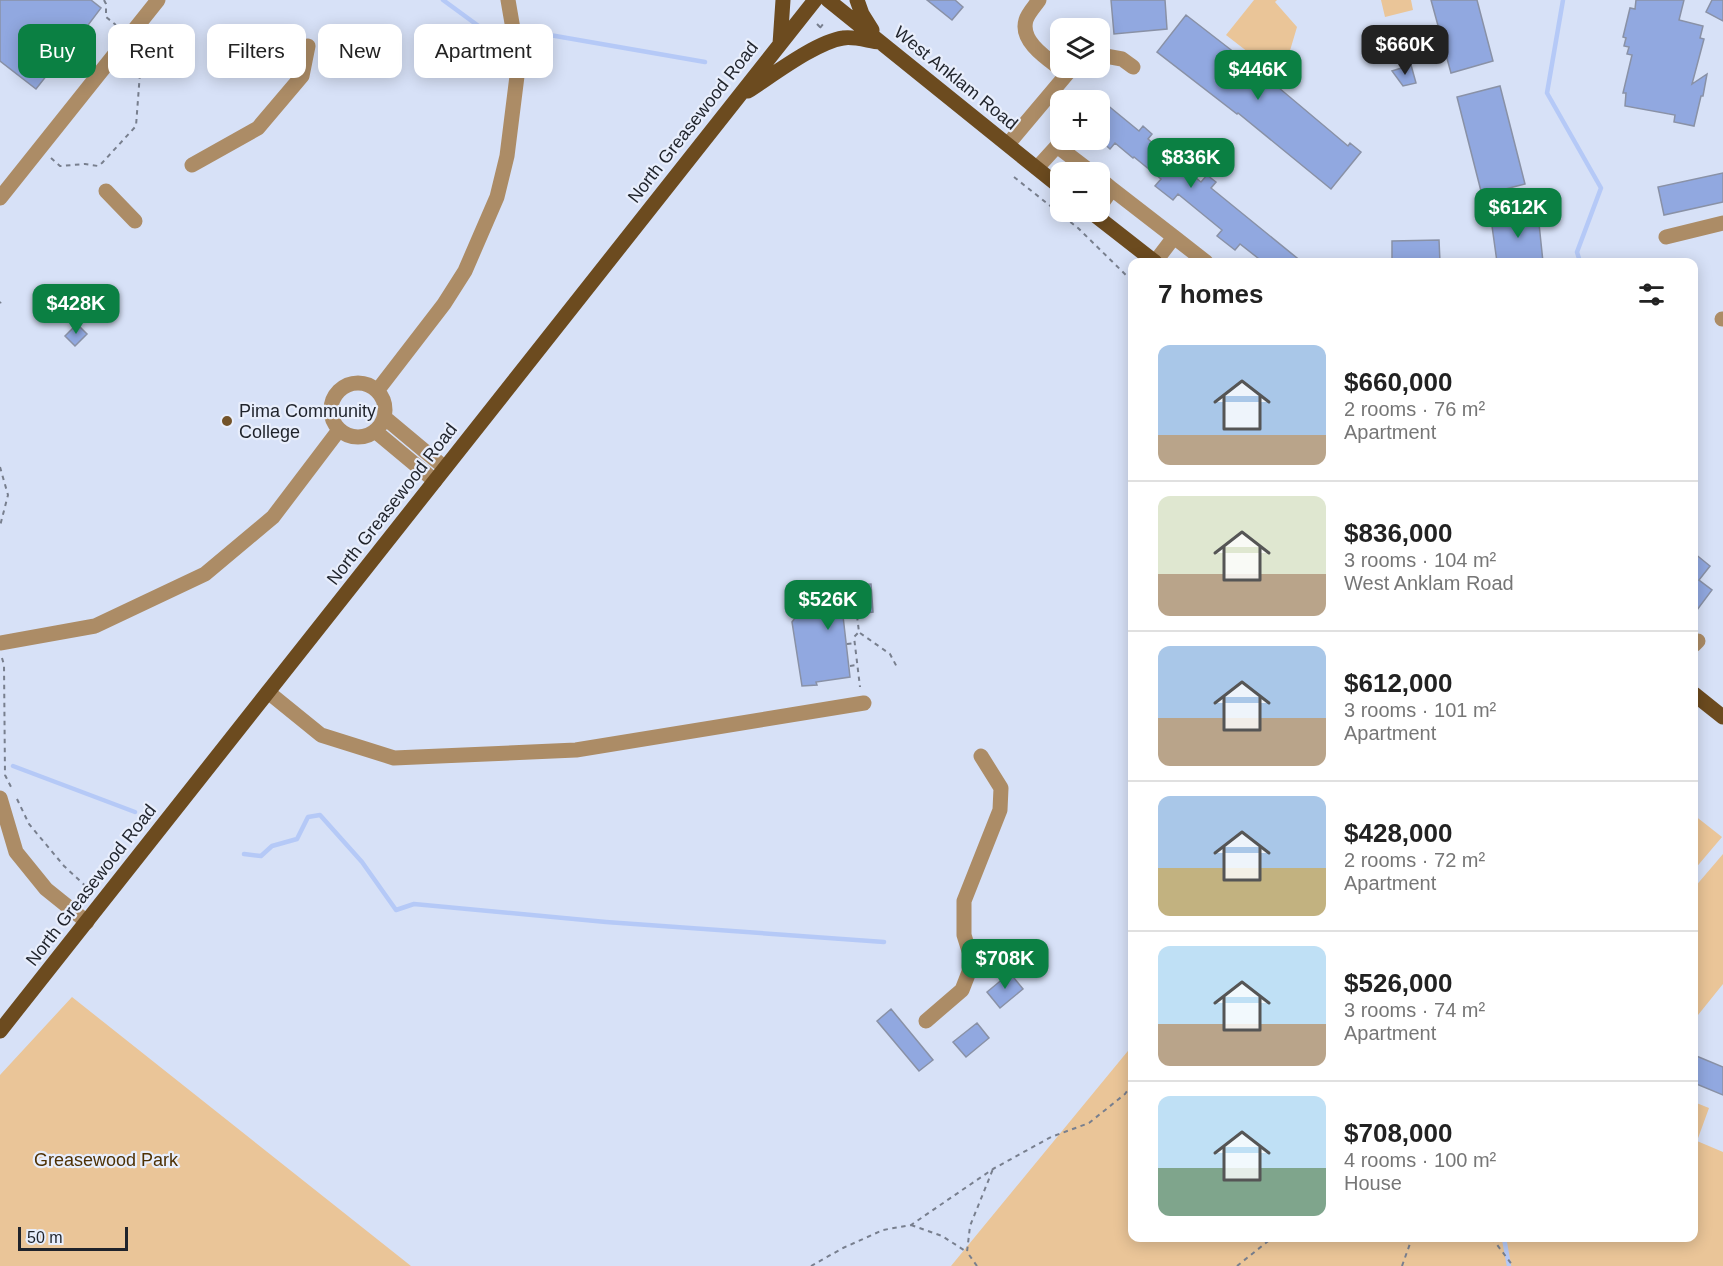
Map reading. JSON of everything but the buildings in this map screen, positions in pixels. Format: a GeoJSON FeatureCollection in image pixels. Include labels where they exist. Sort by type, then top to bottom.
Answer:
{"type":"FeatureCollection","features":[{"type":"Feature","properties":{"kind":"main road"},"geometry":{"type":"LineString","coordinates":[[780,44],[783,0]]}},
{"type":"Feature","properties":{"kind":"main road","name":"North Greasewood Road"},"geometry":{"type":"LineString","coordinates":[[0,1031],[815,0]]}},
{"type":"Feature","properties":{"kind":"main road","name":"West Anklam Road"},"geometry":{"type":"LineString","coordinates":[[828,0],[1050,179]]}},
{"type":"Feature","properties":{"kind":"main road"},"geometry":{"type":"LineString","coordinates":[[857,0],[862,14],[880,42]]}},
{"type":"Feature","properties":{"kind":"main road"},"geometry":{"type":"LineString","coordinates":[[737,98],[830,41],[846,37],[880,42]]}},
{"type":"Feature","properties":{"kind":"main road"},"geometry":{"type":"LineString","coordinates":[[1108,222],[1150,258]]}},
{"type":"Feature","properties":{"kind":"main road"},"geometry":{"type":"LineString","coordinates":[[1698,697],[1723,717]]}},
{"type":"Feature","properties":{"kind":"lane"},"geometry":{"type":"LineString","coordinates":[[0,198],[158,0]]}},
{"type":"Feature","properties":{"kind":"lane"},"geometry":{"type":"LineString","coordinates":[[377,391],[444,304],[480,239],[497,197],[507,156],[517,76],[508,0]]}},
{"type":"Feature","properties":{"kind":"lane"},"geometry":{"type":"LineString","coordinates":[[1039,0],[1026,21],[1026,33],[1032,44],[1050,57]]}},
{"type":"Feature","properties":{"kind":"lane"},"geometry":{"type":"LineString","coordinates":[[192,165],[258,128],[302,76],[308,46]]}},
{"type":"Feature","properties":{"kind":"lane"},"geometry":{"type":"LineString","coordinates":[[1110,56],[1122,59],[1133,67]]}},
{"type":"Feature","properties":{"kind":"lane"},"geometry":{"type":"LineString","coordinates":[[1008,144],[1062,78]]}},
{"type":"Feature","properties":{"kind":"lane"},"geometry":{"type":"LineString","coordinates":[[1037,168],[1057,146],[1078,162]]}},
{"type":"Feature","properties":{"kind":"lane"},"geometry":{"type":"LineString","coordinates":[[1110,192],[1112,189],[1201,258]]}},
{"type":"Feature","properties":{"kind":"lane"},"geometry":{"type":"LineString","coordinates":[[106,191],[135,221]]}},
{"type":"Feature","properties":{"kind":"lane"},"geometry":{"type":"LineString","coordinates":[[1666,237],[1723,223]]}},
{"type":"Feature","properties":{"kind":"lane"},"geometry":{"type":"LineString","coordinates":[[1158,258],[1174,237]]}},
{"type":"Feature","properties":{"kind":"lane"},"geometry":{"type":"LineString","coordinates":[[362,383],[377,391],[384,403],[384,417],[375,431],[369,435],[353,437],[339,430],[334,423],[331,415],[333,398],[345,386],[362,383]]}},
{"type":"Feature","properties":{"kind":"lane"},"geometry":{"type":"LineString","coordinates":[[384,417],[445,468]]}},
{"type":"Feature","properties":{"kind":"lane"},"geometry":{"type":"LineString","coordinates":[[1,650],[95,626],[205,574],[273,517],[339,430]]}},
{"type":"Feature","properties":{"kind":"lane"},"geometry":{"type":"LineString","coordinates":[[375,431],[435,481]]}},
{"type":"Feature","properties":{"kind":"lane"},"geometry":{"type":"LineString","coordinates":[[268,693],[321,735],[394,758],[576,750],[864,703]]}},
{"type":"Feature","properties":{"kind":"lane"},"geometry":{"type":"LineString","coordinates":[[926,1021],[962,990],[969,972],[970,954],[964,934],[964,901],[1000,810],[1001,788],[981,756]]}},
{"type":"Feature","properties":{"kind":"lane"},"geometry":{"type":"LineString","coordinates":[[0,798],[16,852],[46,889],[87,922]]}},
{"type":"Feature","properties":{"kind":"path"},"geometry":{"type":"LineString","coordinates":[[104,0],[106,17],[115,24]]}},
{"type":"Feature","properties":{"kind":"path"},"geometry":{"type":"LineString","coordinates":[[820,28],[824,23]]}},
{"type":"Feature","properties":{"kind":"path"},"geometry":{"type":"LineString","coordinates":[[48,156],[60,166],[85,164],[98,166],[102,163],[136,126],[140,78]]}},
{"type":"Feature","properties":{"kind":"path"},"geometry":{"type":"LineString","coordinates":[[1014,177],[1078,228],[1128,277]]}},
{"type":"Feature","properties":{"kind":"path"},"geometry":{"type":"LineString","coordinates":[[0,467],[8,495],[0,526]]}},
{"type":"Feature","properties":{"kind":"path"},"geometry":{"type":"LineString","coordinates":[[857,616],[859,632],[890,654],[898,669]]}},
{"type":"Feature","properties":{"kind":"path"},"geometry":{"type":"LineString","coordinates":[[859,632],[854,637],[860,687]]}},
{"type":"Feature","properties":{"kind":"path"},"geometry":{"type":"LineString","coordinates":[[847,644],[855,643]]}},
{"type":"Feature","properties":{"kind":"path"},"geometry":{"type":"LineString","coordinates":[[1,650],[4,665],[5,775],[29,824],[64,866],[103,901]]}},
{"type":"Feature","properties":{"kind":"path"},"geometry":{"type":"LineString","coordinates":[[850,666],[857,665]]}},
{"type":"Feature","properties":{"kind":"path"},"geometry":{"type":"LineString","coordinates":[[811,1266],[883,1230],[911,1225],[993,1169],[1051,1137],[1089,1124],[1128,1090]]}},
{"type":"Feature","properties":{"kind":"path"},"geometry":{"type":"LineString","coordinates":[[967,1252],[970,1226],[993,1169]]}},
{"type":"Feature","properties":{"kind":"path"},"geometry":{"type":"LineString","coordinates":[[911,1225],[942,1236],[967,1252],[977,1266]]}},
{"type":"Feature","properties":{"kind":"path"},"geometry":{"type":"LineString","coordinates":[[1237,1266],[1267,1242]]}},
{"type":"Feature","properties":{"kind":"path"},"geometry":{"type":"LineString","coordinates":[[1402,1266],[1411,1242]]}},
{"type":"Feature","properties":{"kind":"path"},"geometry":{"type":"LineString","coordinates":[[1495,1242],[1514,1266]]}},
{"type":"Feature","properties":{"kind":"green space"},"geometry":{"type":"Polygon","coordinates":[[[1254,0],[1277,0],[1275,2],[1297,27],[1286,64],[1266,66],[1226,35],[1254,0]]]}},
{"type":"Feature","properties":{"kind":"green space"},"geometry":{"type":"Polygon","coordinates":[[[1381,0],[1411,0],[1413,10],[1385,17],[1381,0]]]}},
{"type":"Feature","properties":{"kind":"green space"},"geometry":{"type":"Polygon","coordinates":[[[1698,818],[1722,837],[1698,865],[1698,818]]]}},
{"type":"Feature","properties":{"kind":"green space"},"geometry":{"type":"Polygon","coordinates":[[[1723,854],[1723,984],[1698,1015],[1698,883],[1723,854]]]}},
{"type":"Feature","properties":{"kind":"green space","name":"Greasewood Park"},"geometry":{"type":"Polygon","coordinates":[[[72,997],[411,1266],[0,1266],[0,1075],[72,997]]]}},
{"type":"Feature","properties":{"kind":"green space"},"geometry":{"type":"Polygon","coordinates":[[[1128,1051],[1128,1242],[1698,1242],[1698,1141],[1723,1152],[1723,1266],[951,1266],[1128,1051]]]}},
{"type":"Feature","properties":{"kind":"green space"},"geometry":{"type":"Polygon","coordinates":[[[1698,1104],[1709,1108],[1698,1138],[1698,1104]]]}},
{"type":"Feature","properties":{"kind":"waterway"},"geometry":{"type":"LineString","coordinates":[[443,0],[476,24]]}},
{"type":"Feature","properties":{"kind":"waterway"},"geometry":{"type":"LineString","coordinates":[[1563,0],[1547,93],[1601,188],[1577,252],[1579,258]]}},
{"type":"Feature","properties":{"kind":"waterway"},"geometry":{"type":"LineString","coordinates":[[553,36],[705,62]]}},
{"type":"Feature","properties":{"kind":"waterway"},"geometry":{"type":"LineString","coordinates":[[13,766],[135,812]]}},
{"type":"Feature","properties":{"kind":"waterway"},"geometry":{"type":"LineString","coordinates":[[244,854],[261,856],[272,846],[297,839],[308,817],[320,815],[362,862],[396,910],[414,904],[606,922],[884,942]]}},
{"type":"Feature","properties":{"kind":"waterway"},"geometry":{"type":"LineString","coordinates":[[1505,1242],[1509,1266]]}},
{"type":"Feature","properties":{"kind":"place","name":"Pima Community College"},"geometry":{"type":"Point","coordinates":[227,421]}}]}
